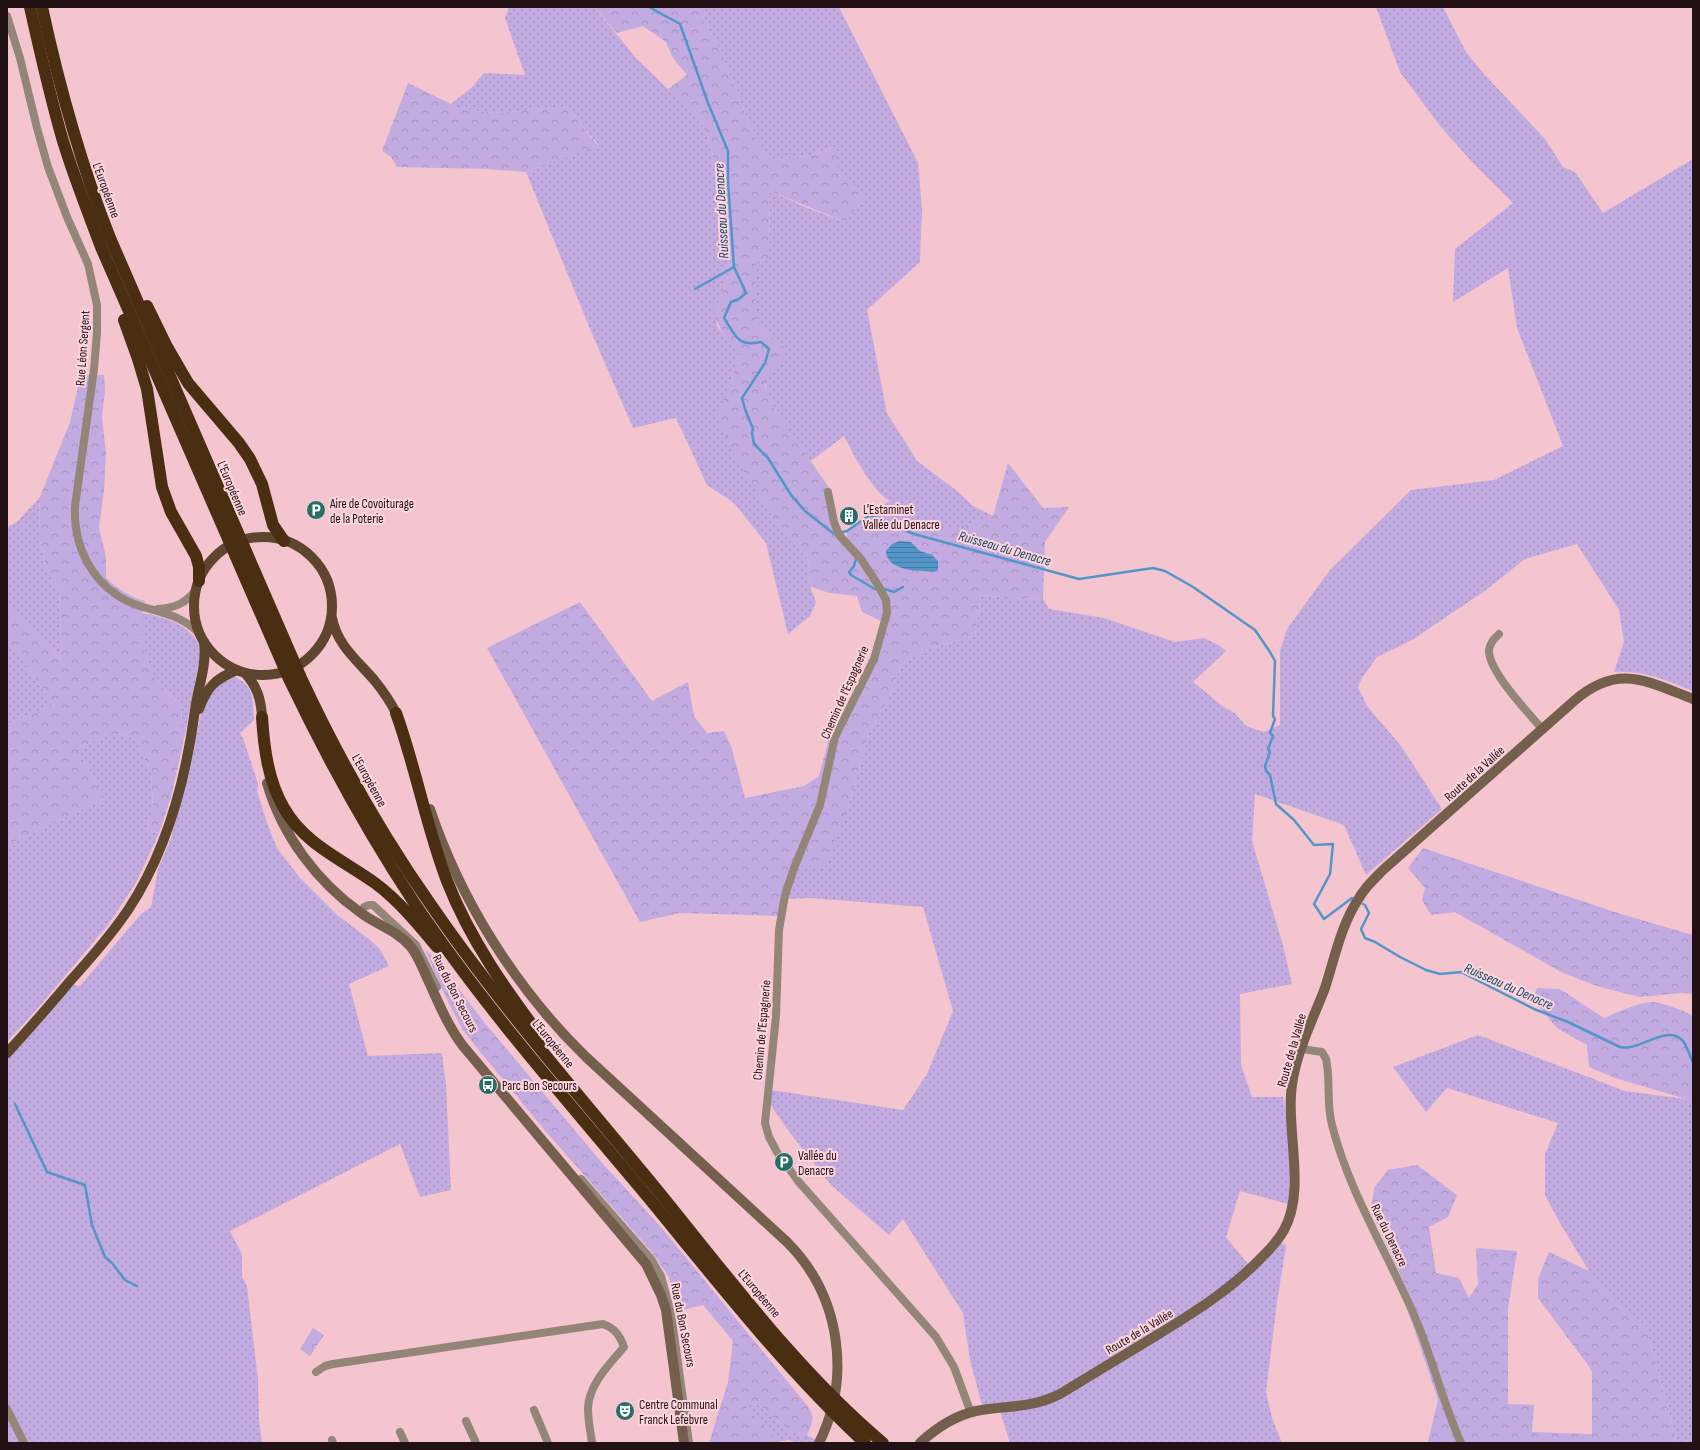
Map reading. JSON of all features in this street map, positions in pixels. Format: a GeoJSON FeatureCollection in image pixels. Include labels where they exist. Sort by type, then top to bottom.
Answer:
{"type":"FeatureCollection","features":[{"type":"Feature","properties":{"kind":"highway","name":"L'Européenne"},"geometry":{"type":"LineString","coordinates":[[30,7],[57,120],[84,204],[115,280],[248,571],[276,637],[302,706],[344,787],[383,853],[420,911],[466,974],[517,1039],[759,1332],[820,1400],[865,1443]]}},
{"type":"Feature","properties":{"kind":"highway","name":"L'Européenne"},"geometry":{"type":"LineString","coordinates":[[42,7],[61,90],[79,151],[101,216],[221,510]]}},
{"type":"Feature","properties":{"kind":"highway"},"geometry":{"type":"LineString","coordinates":[[84,204],[101,260],[134,346],[143,376],[148,396],[162,488],[171,512],[196,556],[199,567],[198,585]]}},
{"type":"Feature","properties":{"kind":"highway"},"geometry":{"type":"LineString","coordinates":[[126,276],[139,290],[166,345],[188,383],[239,443],[250,459],[262,484],[273,526],[284,541]]}},
{"type":"Feature","properties":{"kind":"highway","name":"L'Européenne"},"geometry":{"type":"LineString","coordinates":[[276,637],[315,706],[372,814],[432,908],[502,1001],[796,1357],[838,1402],[884,1443]]}},
{"type":"Feature","properties":{"kind":"highway"},"geometry":{"type":"LineString","coordinates":[[396,713],[441,864],[455,900],[472,934],[513,999],[632,1160]]}},
{"type":"Feature","properties":{"kind":"highway"},"geometry":{"type":"LineString","coordinates":[[262,717],[265,747],[270,773],[278,796],[292,821],[314,843],[382,889],[414,920],[452,966],[466,974]]}},
{"type":"Feature","properties":{"kind":"main road"},"geometry":{"type":"LineString","coordinates":[[7,1053],[100,948],[141,889],[154,863],[174,808],[193,726],[197,696],[205,659],[202,638],[195,614],[198,585],[205,569],[214,558],[236,543],[262,538],[284,541],[303,550],[320,568],[330,590],[332,616],[342,645],[379,686],[396,713],[411,748],[442,843],[468,898],[498,948],[537,1003],[580,1051],[782,1237],[799,1255],[817,1283],[830,1314],[835,1335],[838,1371],[833,1406],[820,1442]]}},
{"type":"Feature","properties":{"kind":"main road"},"geometry":{"type":"LineString","coordinates":[[202,638],[217,658],[241,671],[263,675],[276,674],[301,664],[312,655],[323,641],[332,616]]}},
{"type":"Feature","properties":{"kind":"main road"},"geometry":{"type":"LineString","coordinates":[[241,671],[253,684],[258,693],[261,702],[262,717]]}},
{"type":"Feature","properties":{"kind":"main road"},"geometry":{"type":"LineString","coordinates":[[193,726],[202,700],[210,688],[221,678],[241,671]]}},
{"type":"Feature","properties":{"kind":"main road","name":"Route de la Vallée"},"geometry":{"type":"LineString","coordinates":[[920,1443],[946,1423],[971,1413],[1030,1405],[1048,1400],[1060,1394],[1214,1300],[1238,1281],[1269,1249],[1286,1226],[1293,1205],[1294,1188],[1291,1097],[1294,1077],[1302,1049],[1347,920],[1365,889],[1383,870],[1542,729],[1583,693],[1598,684],[1612,679],[1633,679],[1647,682],[1693,699]]}},
{"type":"Feature","properties":{"kind":"main road","name":"Rue du Bon Secours"},"geometry":{"type":"LineString","coordinates":[[262,717],[260,730],[263,764],[270,791],[282,822],[296,846],[314,870],[334,891],[361,913],[399,936],[410,945],[415,952],[443,1014],[455,1035],[556,1154],[640,1255],[648,1267],[664,1304],[669,1329],[684,1443]]}},
{"type":"Feature","properties":{"kind":"street","name":"Rue Léon Sergent"},"geometry":{"type":"LineString","coordinates":[[7,16],[20,58],[48,167],[67,217],[88,264],[97,306],[97,333],[94,369],[75,506],[77,539],[88,565],[103,583],[128,601],[151,608]]}},
{"type":"Feature","properties":{"kind":"street","name":"Chemin de l'Espagnerie"},"geometry":{"type":"LineString","coordinates":[[828,492],[837,531],[844,541],[860,557],[878,584],[884,596],[887,613],[876,653],[835,737],[820,805],[794,868],[785,895],[779,930],[776,1016],[765,1124],[769,1137],[777,1152],[798,1180],[936,1337],[954,1367],[971,1413]]}},
{"type":"Feature","properties":{"kind":"street"},"geometry":{"type":"LineString","coordinates":[[151,608],[169,608],[179,605],[186,600],[198,585]]}},
{"type":"Feature","properties":{"kind":"street"},"geometry":{"type":"LineString","coordinates":[[151,608],[184,621],[202,638]]}},
{"type":"Feature","properties":{"kind":"street"},"geometry":{"type":"LineString","coordinates":[[1499,634],[1492,640],[1490,646],[1489,654],[1493,666],[1500,678],[1542,729]]}},
{"type":"Feature","properties":{"kind":"street","name":"Rue du Bon Secours"},"geometry":{"type":"LineString","coordinates":[[361,913],[364,907],[373,905],[416,945],[424,959],[448,1013],[463,1039],[521,1112]]}},
{"type":"Feature","properties":{"kind":"street","name":"Rue du Denacre"},"geometry":{"type":"LineString","coordinates":[[1302,1049],[1322,1052],[1326,1059],[1329,1112],[1339,1148],[1357,1193],[1414,1316],[1448,1414],[1461,1443]]}},
{"type":"Feature","properties":{"kind":"street","name":"Rue du Bon Secours"},"geometry":{"type":"LineString","coordinates":[[556,1154],[651,1259],[661,1276],[671,1313],[689,1443]]}},
{"type":"Feature","properties":{"kind":"street"},"geometry":{"type":"LineString","coordinates":[[316,1372],[325,1366],[333,1364],[603,1324],[610,1326],[616,1332],[624,1348],[600,1377],[590,1395],[588,1413],[590,1443]]}},
{"type":"Feature","properties":{"kind":"street"},"geometry":{"type":"LineString","coordinates":[[7,1409],[24,1443]]}},
{"type":"Feature","properties":{"kind":"street"},"geometry":{"type":"LineString","coordinates":[[534,1410],[548,1443]]}},
{"type":"Feature","properties":{"kind":"street"},"geometry":{"type":"LineString","coordinates":[[466,1421],[476,1443]]}},
{"type":"Feature","properties":{"kind":"street"},"geometry":{"type":"LineString","coordinates":[[400,1432],[405,1443]]}},
{"type":"Feature","properties":{"kind":"green space"},"geometry":{"type":"Polygon","coordinates":[[[509,7],[594,7],[637,59],[702,125],[711,145],[727,258],[726,284],[714,306],[717,326],[739,354],[731,382],[761,500],[808,560],[810,586],[816,602],[810,616],[788,634],[766,543],[734,503],[707,485],[676,418],[633,428],[590,329],[526,172],[598,145],[567,107],[495,113],[452,108],[451,104],[472,87],[484,73],[525,75],[505,18],[509,7]]]}},
{"type":"Feature","properties":{"kind":"green space"},"geometry":{"type":"Polygon","coordinates":[[[594,7],[706,7],[703,19],[722,54],[753,133],[765,153],[774,160],[812,155],[835,147],[839,175],[865,198],[845,222],[770,191],[769,258],[756,262],[756,324],[782,345],[786,355],[769,372],[765,387],[775,410],[830,489],[836,520],[847,538],[847,531],[889,501],[896,503],[907,516],[953,529],[993,516],[1008,463],[1043,508],[1069,507],[1045,542],[1043,599],[981,595],[975,636],[931,648],[907,659],[901,667],[887,702],[868,735],[848,809],[826,867],[793,866],[780,916],[680,913],[640,922],[487,648],[580,602],[652,701],[688,682],[694,716],[707,733],[724,731],[731,746],[745,798],[804,786],[819,776],[829,738],[851,708],[865,677],[883,622],[862,612],[857,596],[829,593],[810,586],[808,560],[761,500],[734,455],[717,415],[731,382],[739,354],[725,337],[714,316],[714,306],[726,284],[727,258],[711,145],[702,125],[668,89],[687,75],[673,58],[666,42],[643,26],[617,33],[594,7]]]}},
{"type":"Feature","properties":{"kind":"green space"},"geometry":{"type":"Polygon","coordinates":[[[706,7],[839,7],[918,163],[922,209],[920,262],[867,310],[887,413],[917,461],[957,491],[973,506],[993,516],[953,529],[907,516],[896,503],[888,500],[880,494],[859,464],[844,436],[811,461],[785,425],[773,405],[768,396],[766,383],[771,366],[782,345],[756,324],[756,262],[769,257],[770,191],[845,222],[865,198],[839,175],[834,147],[812,155],[774,160],[765,153],[753,133],[722,54],[703,19],[706,7]]]}},
{"type":"Feature","properties":{"kind":"green space"},"geometry":{"type":"Polygon","coordinates":[[[1376,7],[1443,7],[1466,52],[1484,74],[1545,139],[1563,167],[1575,172],[1603,213],[1693,159],[1693,691],[1645,674],[1614,672],[1624,642],[1619,610],[1577,544],[1525,559],[1486,590],[1412,640],[1377,657],[1362,678],[1358,687],[1367,706],[1401,746],[1442,809],[1366,875],[1344,825],[1255,794],[1252,841],[1283,945],[1292,984],[1240,994],[1241,1065],[1252,1097],[1283,1097],[1290,1164],[1289,1191],[1288,1204],[1240,1191],[1226,1237],[1248,1264],[1280,1243],[1285,1244],[1286,1247],[1277,1302],[1266,1392],[1272,1418],[1282,1443],[1010,1443],[998,1405],[982,1405],[970,1360],[963,1313],[903,1219],[889,1235],[832,1186],[787,1129],[769,1102],[771,1090],[903,1110],[927,1074],[953,1011],[923,907],[811,898],[784,899],[793,866],[848,809],[868,735],[887,702],[901,667],[907,659],[931,648],[975,636],[981,595],[1043,599],[1049,609],[1104,618],[1175,642],[1204,638],[1220,646],[1226,651],[1193,682],[1225,708],[1235,713],[1246,726],[1264,732],[1280,725],[1280,651],[1287,629],[1330,570],[1411,490],[1494,480],[1563,446],[1517,328],[1508,268],[1453,302],[1455,249],[1513,203],[1474,164],[1440,126],[1400,72],[1376,7]]]}},
{"type":"Feature","properties":{"kind":"green space"},"geometry":{"type":"Polygon","coordinates":[[[408,83],[451,104],[452,108],[495,113],[567,107],[598,146],[526,172],[487,169],[397,167],[391,157],[382,151],[408,83]]]}},
{"type":"Feature","properties":{"kind":"green space"},"geometry":{"type":"Polygon","coordinates":[[[85,375],[104,375],[105,390],[102,418],[106,453],[104,491],[99,527],[106,557],[106,578],[124,592],[145,601],[142,622],[144,645],[150,667],[155,677],[168,694],[181,705],[183,744],[171,797],[159,833],[146,829],[153,809],[151,773],[137,742],[126,735],[110,734],[77,749],[105,799],[7,845],[7,724],[54,705],[18,654],[7,643],[7,603],[62,660],[59,591],[46,568],[39,536],[40,497],[70,422],[79,383],[85,375]]]}},
{"type":"Feature","properties":{"kind":"green space"},"geometry":{"type":"Polygon","coordinates":[[[40,497],[39,536],[46,568],[59,591],[62,660],[7,603],[7,527],[16,523],[40,497]]]}},
{"type":"Feature","properties":{"kind":"green space"},"geometry":{"type":"Polygon","coordinates":[[[142,613],[158,616],[182,626],[189,631],[199,645],[200,656],[183,744],[181,705],[160,685],[147,660],[142,632],[142,613]]]}},
{"type":"Feature","properties":{"kind":"green space"},"geometry":{"type":"Polygon","coordinates":[[[7,643],[18,654],[54,705],[7,724],[7,643]]]}},
{"type":"Feature","properties":{"kind":"green space"},"geometry":{"type":"Polygon","coordinates":[[[233,676],[245,684],[253,699],[254,720],[240,733],[258,784],[257,791],[267,823],[277,848],[300,878],[336,914],[380,949],[389,966],[349,984],[368,1056],[442,1053],[446,1085],[451,1190],[420,1197],[400,1144],[230,1231],[242,1254],[242,1277],[247,1286],[258,1380],[259,1420],[262,1443],[7,1443],[7,1060],[51,1009],[74,985],[80,986],[141,914],[151,907],[158,869],[171,838],[191,765],[200,717],[208,698],[219,684],[233,676]]]}},
{"type":"Feature","properties":{"kind":"green space"},"geometry":{"type":"Polygon","coordinates":[[[110,734],[126,735],[137,742],[151,773],[153,809],[146,829],[159,833],[136,883],[108,925],[38,1008],[7,1042],[7,845],[105,799],[77,749],[110,734]]]}},
{"type":"Feature","properties":{"kind":"green space"},"geometry":{"type":"Polygon","coordinates":[[[1423,848],[1621,914],[1693,935],[1693,994],[1682,993],[1640,997],[1600,987],[1563,973],[1455,912],[1431,915],[1422,900],[1425,888],[1408,868],[1423,848]]]}},
{"type":"Feature","properties":{"kind":"green space"},"geometry":{"type":"Polygon","coordinates":[[[425,950],[434,957],[484,1022],[603,1164],[660,1226],[806,1404],[812,1416],[812,1421],[807,1435],[794,1434],[760,1406],[753,1403],[746,1408],[771,1431],[777,1442],[776,1443],[709,1443],[728,1382],[733,1341],[703,1305],[678,1311],[669,1277],[651,1251],[548,1134],[463,1030],[449,1004],[425,950]]]}},
{"type":"Feature","properties":{"kind":"green space"},"geometry":{"type":"Polygon","coordinates":[[[1537,988],[1560,989],[1604,1018],[1634,1006],[1652,1002],[1673,1007],[1693,1016],[1693,1101],[1615,1078],[1589,1067],[1587,1045],[1557,1028],[1533,1000],[1537,988]]]}},
{"type":"Feature","properties":{"kind":"green space"},"geometry":{"type":"Polygon","coordinates":[[[1478,1035],[1625,1091],[1693,1100],[1693,1443],[1677,1443],[1646,1326],[1613,1301],[1589,1271],[1545,1195],[1545,1154],[1558,1123],[1447,1088],[1426,1112],[1393,1067],[1478,1035]]]}},
{"type":"Feature","properties":{"kind":"green space"},"geometry":{"type":"Polygon","coordinates":[[[1417,1165],[1457,1195],[1448,1217],[1429,1227],[1436,1273],[1459,1278],[1469,1298],[1478,1284],[1476,1248],[1517,1251],[1508,1309],[1508,1404],[1534,1405],[1532,1432],[1592,1434],[1592,1372],[1538,1298],[1538,1279],[1549,1252],[1589,1271],[1613,1301],[1646,1326],[1677,1443],[1428,1442],[1438,1400],[1407,1308],[1407,1299],[1411,1298],[1371,1211],[1374,1188],[1388,1170],[1417,1165]]]}},
{"type":"Feature","properties":{"kind":"green space"},"geometry":{"type":"Polygon","coordinates":[[[313,1328],[324,1335],[310,1356],[300,1349],[313,1328]]]}},
{"type":"Feature","properties":{"kind":"green space"},"geometry":{"type":"Polygon","coordinates":[[[753,1403],[760,1406],[794,1434],[807,1435],[821,1443],[799,1443],[788,1440],[777,1442],[771,1431],[746,1408],[753,1403]]]}},
{"type":"Feature","properties":{"kind":"water"},"geometry":{"type":"Polygon","coordinates":[[[899,541],[911,542],[920,551],[932,555],[938,561],[938,570],[934,572],[904,569],[892,563],[888,558],[886,551],[892,544],[899,541]]]}},
{"type":"Feature","properties":{"kind":"waterway","name":"Ruisseau du Denacre"},"geometry":{"type":"LineString","coordinates":[[649,7],[680,24],[708,103],[728,151],[728,181],[734,267],[746,293],[739,299],[731,302],[724,318],[738,339],[747,343],[761,342],[769,349],[765,363],[742,398],[753,429],[752,433],[754,444],[768,458],[791,495],[805,511],[834,534],[847,531],[870,515],[914,534],[1079,579],[1153,568],[1165,571],[1193,587],[1255,630],[1275,661],[1273,716],[1275,719],[1270,733],[1273,736],[1268,749],[1270,752],[1265,766],[1266,771],[1270,775],[1276,804],[1294,820],[1314,845],[1333,844],[1330,874],[1314,904],[1324,919],[1352,898]]}},
{"type":"Feature","properties":{"kind":"waterway"},"geometry":{"type":"LineString","coordinates":[[695,289],[734,267]]}},
{"type":"Feature","properties":{"kind":"waterway"},"geometry":{"type":"LineString","coordinates":[[856,559],[854,566],[849,572],[851,575],[875,589],[885,589],[894,592],[903,587]]}},
{"type":"Feature","properties":{"kind":"waterway","name":"Ruisseau du Denacre"},"geometry":{"type":"LineString","coordinates":[[1363,904],[1369,913],[1361,929],[1365,938],[1426,970],[1440,974],[1461,972],[1534,1009],[1568,1022],[1620,1047],[1636,1046],[1668,1035],[1675,1036],[1684,1042],[1693,1062]]}},
{"type":"Feature","properties":{"kind":"waterway"},"geometry":{"type":"LineString","coordinates":[[15,1104],[47,1172],[85,1185],[92,1225],[105,1257],[112,1263],[125,1280],[137,1286]]}},
{"type":"Feature","properties":{"kind":"place","name":"Aire de Covoiturage de la Poterie"},"geometry":{"type":"Point","coordinates":[316,510]}},
{"type":"Feature","properties":{"kind":"place","name":"L'Estaminet Vallée du Denacre"},"geometry":{"type":"Point","coordinates":[849,516]}},
{"type":"Feature","properties":{"kind":"place","name":"Parc Bon Secours"},"geometry":{"type":"Point","coordinates":[488,1085]}},
{"type":"Feature","properties":{"kind":"place","name":"Vallée du Denacre"},"geometry":{"type":"Point","coordinates":[784,1162]}},
{"type":"Feature","properties":{"kind":"place","name":"Centre Communal Franck Lefebvre"},"geometry":{"type":"Point","coordinates":[625,1411]}}]}
